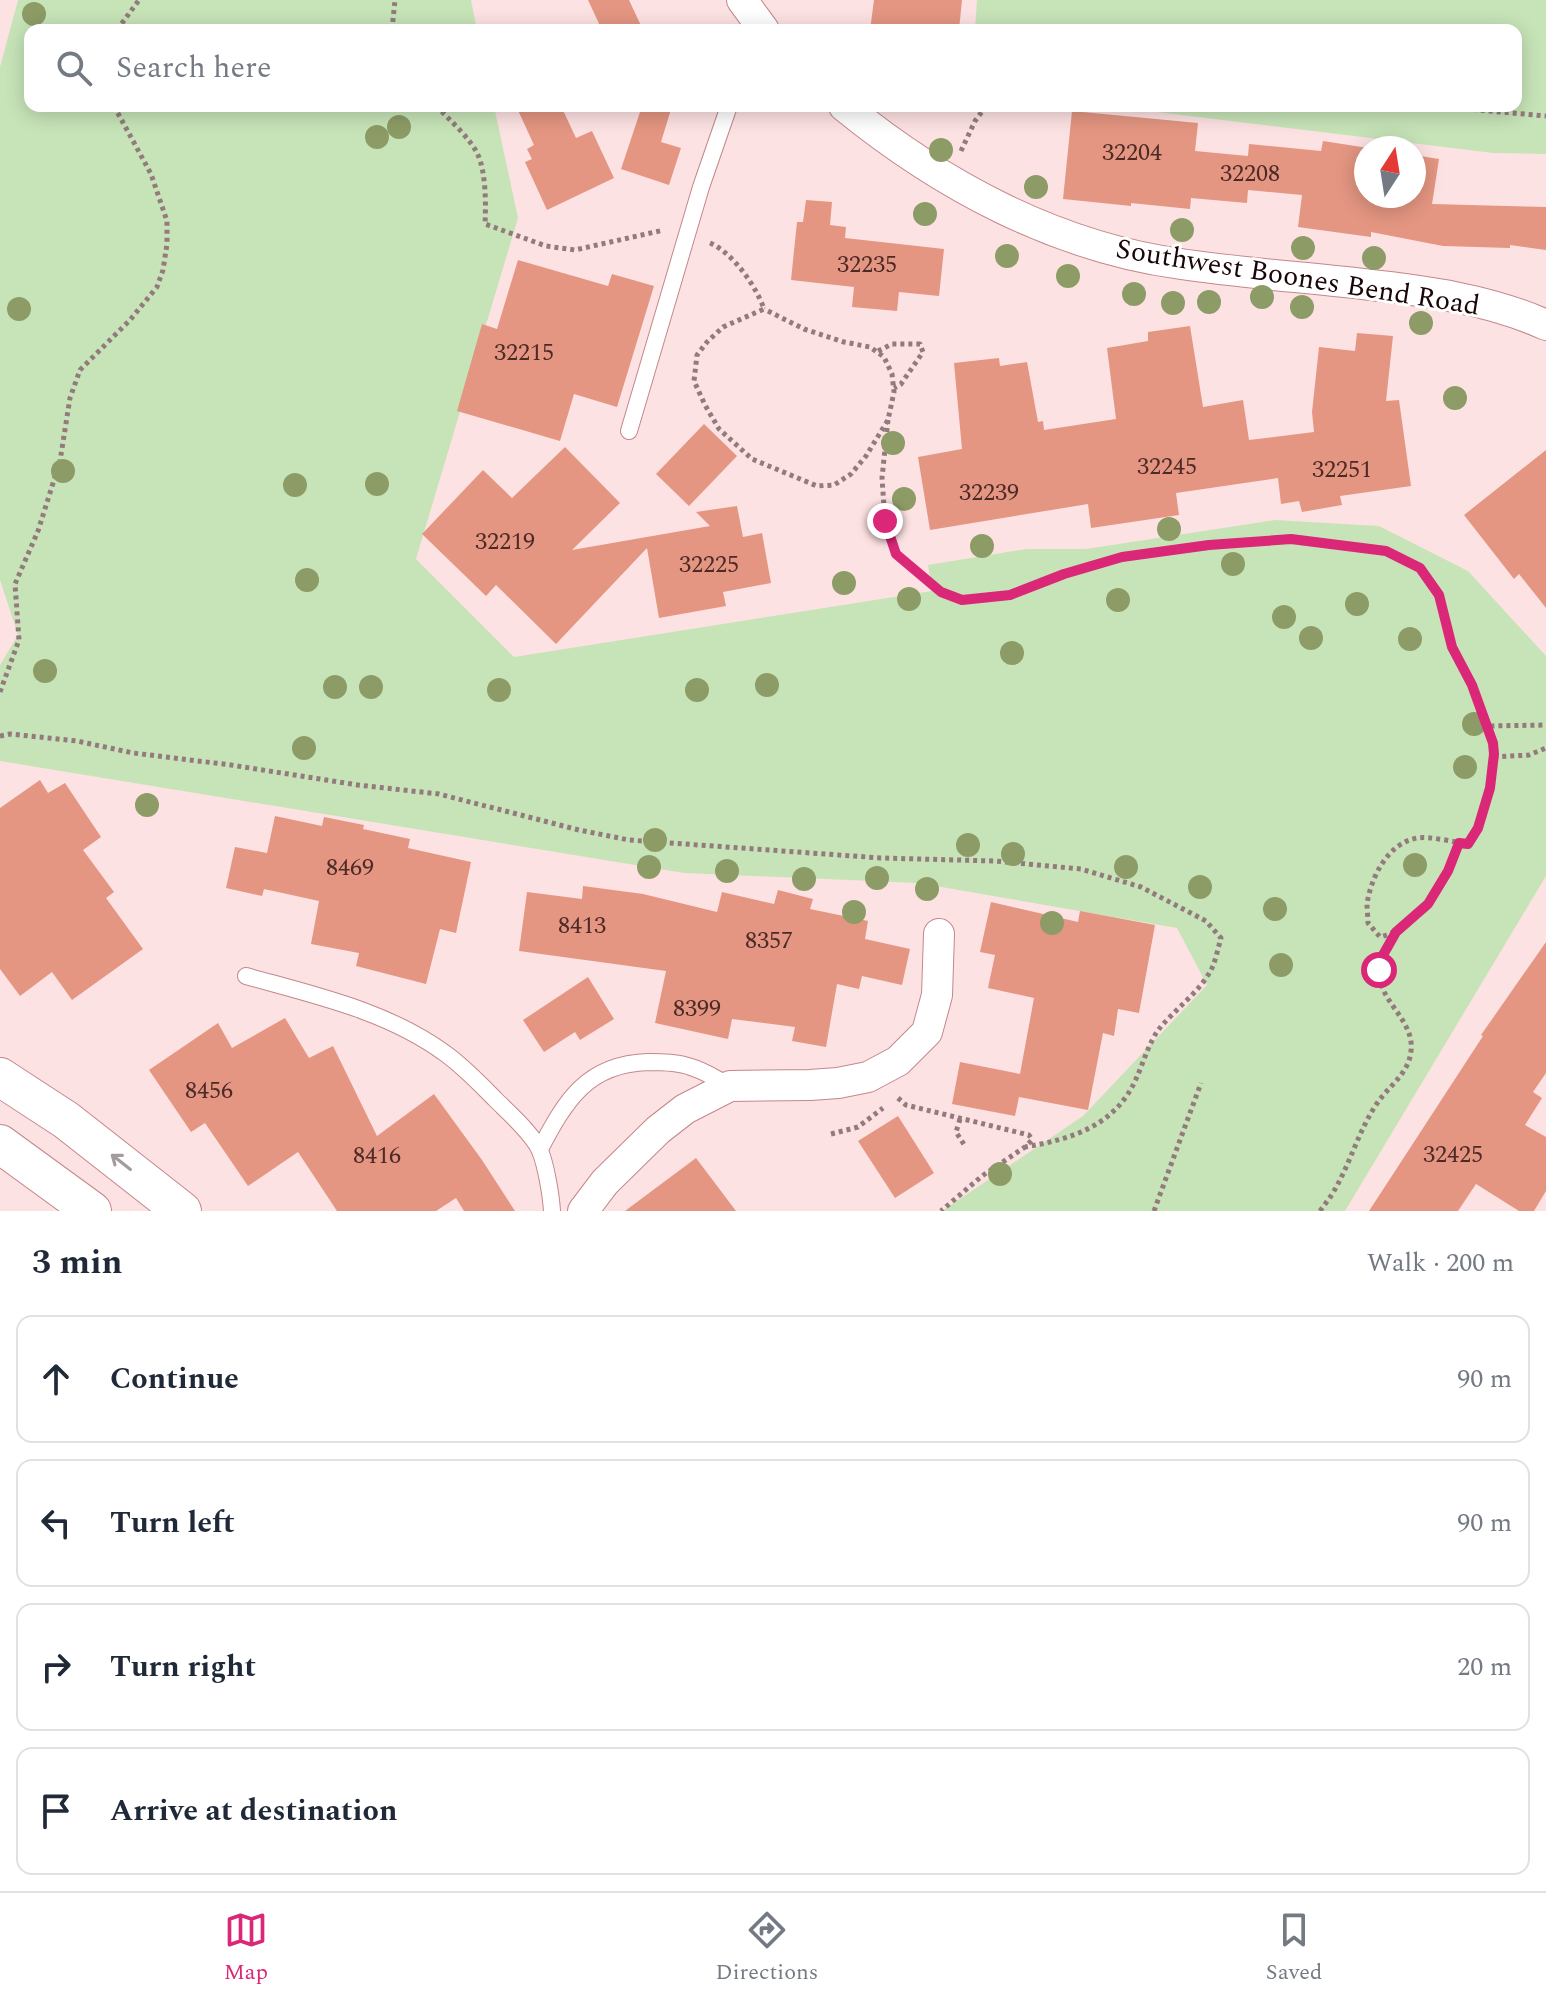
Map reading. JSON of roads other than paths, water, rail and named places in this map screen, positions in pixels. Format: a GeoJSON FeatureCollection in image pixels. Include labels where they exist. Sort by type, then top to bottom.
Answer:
{"type":"FeatureCollection","features":[{"type":"Feature","properties":{"kind":"street"},"geometry":{"type":"LineString","coordinates":[[742,0],[760,24]]}},
{"type":"Feature","properties":{"kind":"street","name":"Southwest Boones Bend Road"},"geometry":{"type":"LineString","coordinates":[[851,112],[880,136],[956,184],[1009,213],[1065,235],[1121,252],[1179,264],[1416,290],[1475,300],[1546,325]]}},
{"type":"Feature","properties":{"kind":"street"},"geometry":{"type":"LineString","coordinates":[[583,1211],[605,1182],[658,1130],[685,1109],[730,1086],[838,1083],[868,1077],[898,1061],[927,1032],[937,995],[939,934]]}},
{"type":"Feature","properties":{"kind":"street"},"geometry":{"type":"LineString","coordinates":[[0,1077],[66,1120],[182,1211]]}},
{"type":"Feature","properties":{"kind":"street"},"geometry":{"type":"LineString","coordinates":[[0,1144],[92,1211]]}},
{"type":"Feature","properties":{"kind":"lane"},"geometry":{"type":"LineString","coordinates":[[629,431],[701,187],[727,112]]}},
{"type":"Feature","properties":{"kind":"lane"},"geometry":{"type":"LineString","coordinates":[[246,976],[339,1002],[393,1023],[445,1053],[517,1121],[540,1149],[552,1211]]}},
{"type":"Feature","properties":{"kind":"lane"},"geometry":{"type":"LineString","coordinates":[[540,1149],[557,1117],[576,1092],[602,1071],[633,1062],[662,1062],[691,1067],[730,1086]]}}]}
